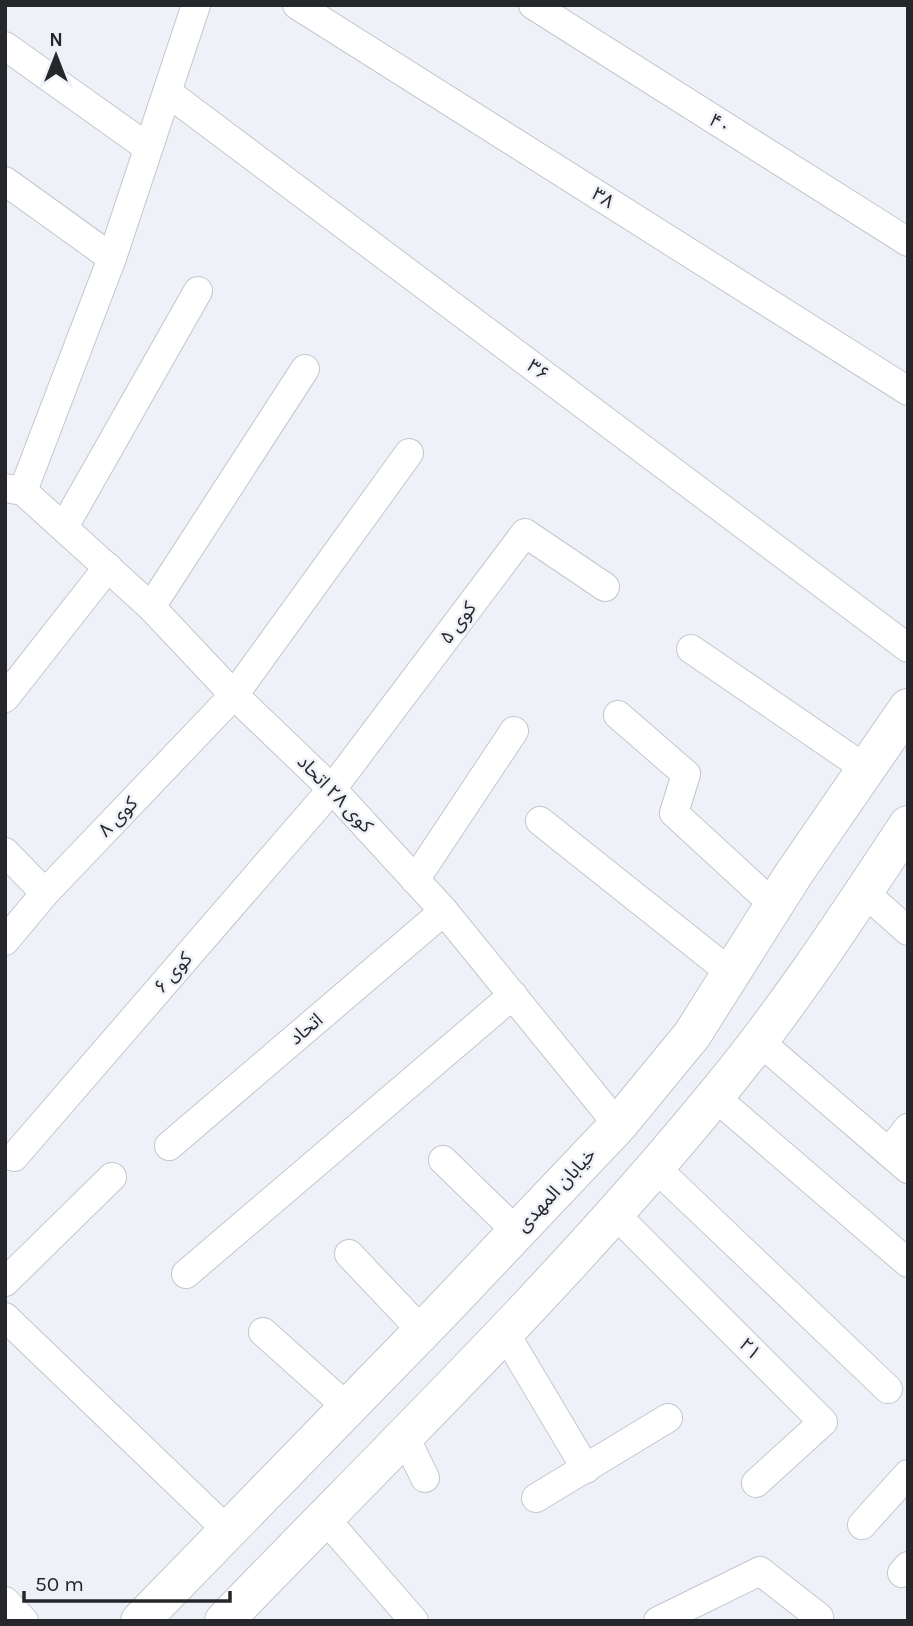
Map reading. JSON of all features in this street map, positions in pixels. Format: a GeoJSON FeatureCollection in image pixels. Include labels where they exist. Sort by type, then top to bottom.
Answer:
{"type":"FeatureCollection","features":[{"type":"Feature","properties":{"kind":"street"},"geometry":{"type":"LineString","coordinates":[[14,489],[112,258],[196,5]]}},
{"type":"Feature","properties":{"kind":"street","name":"۳۸"},"geometry":{"type":"LineString","coordinates":[[297,5],[908,391]]}},
{"type":"Feature","properties":{"kind":"street","name":"۴۰"},"geometry":{"type":"LineString","coordinates":[[533,5],[908,242]]}},
{"type":"Feature","properties":{"kind":"street"},"geometry":{"type":"LineString","coordinates":[[5,46],[147,147]]}},
{"type":"Feature","properties":{"kind":"street","name":"۳۶"},"geometry":{"type":"LineString","coordinates":[[167,92],[908,649]]}},
{"type":"Feature","properties":{"kind":"street"},"geometry":{"type":"LineString","coordinates":[[5,181],[112,258]]}},
{"type":"Feature","properties":{"kind":"street"},"geometry":{"type":"LineString","coordinates":[[64,527],[198,292]]}},
{"type":"Feature","properties":{"kind":"street"},"geometry":{"type":"LineString","coordinates":[[151,607],[305,369]]}},
{"type":"Feature","properties":{"kind":"street","name":"کوی ۸"},"geometry":{"type":"LineString","coordinates":[[5,941],[45,893],[233,695],[409,453]]}},
{"type":"Feature","properties":{"kind":"street","name":"کوی ۲۸ اتحاد"},"geometry":{"type":"LineString","coordinates":[[14,489],[64,527],[108,566],[151,607],[233,695],[332,789],[444,911],[618,1125]]}},
{"type":"Feature","properties":{"kind":"street","name":"کوی ۵"},"geometry":{"type":"LineString","coordinates":[[332,789],[525,533],[605,587]]}},
{"type":"Feature","properties":{"kind":"street"},"geometry":{"type":"LineString","coordinates":[[5,698],[108,566]]}},
{"type":"Feature","properties":{"kind":"street"},"geometry":{"type":"LineString","coordinates":[[691,649],[866,769]]}},
{"type":"Feature","properties":{"kind":"street","name":"خیابان المهدی"},"geometry":{"type":"LineString","coordinates":[[140,1621],[618,1125],[692,1035],[774,905],[908,708]]}},
{"type":"Feature","properties":{"kind":"street"},"geometry":{"type":"LineString","coordinates":[[618,715],[686,774],[674,813],[774,905]]}},
{"type":"Feature","properties":{"kind":"street"},"geometry":{"type":"LineString","coordinates":[[415,880],[514,731]]}},
{"type":"Feature","properties":{"kind":"street","name":"کوی ۶"},"geometry":{"type":"LineString","coordinates":[[14,1157],[332,789]]}},
{"type":"Feature","properties":{"kind":"street"},"geometry":{"type":"LineString","coordinates":[[540,821],[731,973]]}},
{"type":"Feature","properties":{"kind":"street"},"geometry":{"type":"LineString","coordinates":[[224,1621],[505,1333],[655,1167],[759,1041],[908,825]]}},
{"type":"Feature","properties":{"kind":"street"},"geometry":{"type":"LineString","coordinates":[[5,852],[45,893]]}},
{"type":"Feature","properties":{"kind":"street"},"geometry":{"type":"LineString","coordinates":[[864,892],[908,931]]}},
{"type":"Feature","properties":{"kind":"street","name":"اتحاد"},"geometry":{"type":"LineString","coordinates":[[169,1146],[444,911]]}},
{"type":"Feature","properties":{"kind":"street"},"geometry":{"type":"LineString","coordinates":[[186,1274],[513,995]]}},
{"type":"Feature","properties":{"kind":"street"},"geometry":{"type":"LineString","coordinates":[[759,1041],[898,1160],[908,1128]]}},
{"type":"Feature","properties":{"kind":"street"},"geometry":{"type":"LineString","coordinates":[[715,1097],[908,1263]]}},
{"type":"Feature","properties":{"kind":"street"},"geometry":{"type":"LineString","coordinates":[[443,1160],[516,1233]]}},
{"type":"Feature","properties":{"kind":"street"},"geometry":{"type":"LineString","coordinates":[[655,1167],[888,1389]]}},
{"type":"Feature","properties":{"kind":"street"},"geometry":{"type":"LineString","coordinates":[[5,1282],[112,1177]]}},
{"type":"Feature","properties":{"kind":"street","name":"۲۱"},"geometry":{"type":"LineString","coordinates":[[614,1213],[823,1422],[756,1483]]}},
{"type":"Feature","properties":{"kind":"street"},"geometry":{"type":"LineString","coordinates":[[349,1254],[422,1331]]}},
{"type":"Feature","properties":{"kind":"street"},"geometry":{"type":"LineString","coordinates":[[5,1317],[228,1531]]}},
{"type":"Feature","properties":{"kind":"street"},"geometry":{"type":"LineString","coordinates":[[263,1332],[348,1408]]}},
{"type":"Feature","properties":{"kind":"street"},"geometry":{"type":"LineString","coordinates":[[505,1333],[586,1469]]}},
{"type":"Feature","properties":{"kind":"street"},"geometry":{"type":"LineString","coordinates":[[536,1498],[668,1418]]}},
{"type":"Feature","properties":{"kind":"street"},"geometry":{"type":"LineString","coordinates":[[405,1437],[425,1478]]}},
{"type":"Feature","properties":{"kind":"street"},"geometry":{"type":"LineString","coordinates":[[862,1525],[908,1474]]}},
{"type":"Feature","properties":{"kind":"street"},"geometry":{"type":"LineString","coordinates":[[324,1517],[414,1621]]}},
{"type":"Feature","properties":{"kind":"street"},"geometry":{"type":"LineString","coordinates":[[658,1621],[694,1614],[760,1571],[819,1617]]}},
{"type":"Feature","properties":{"kind":"street"},"geometry":{"type":"LineString","coordinates":[[5,1601],[23,1621]]}}]}
